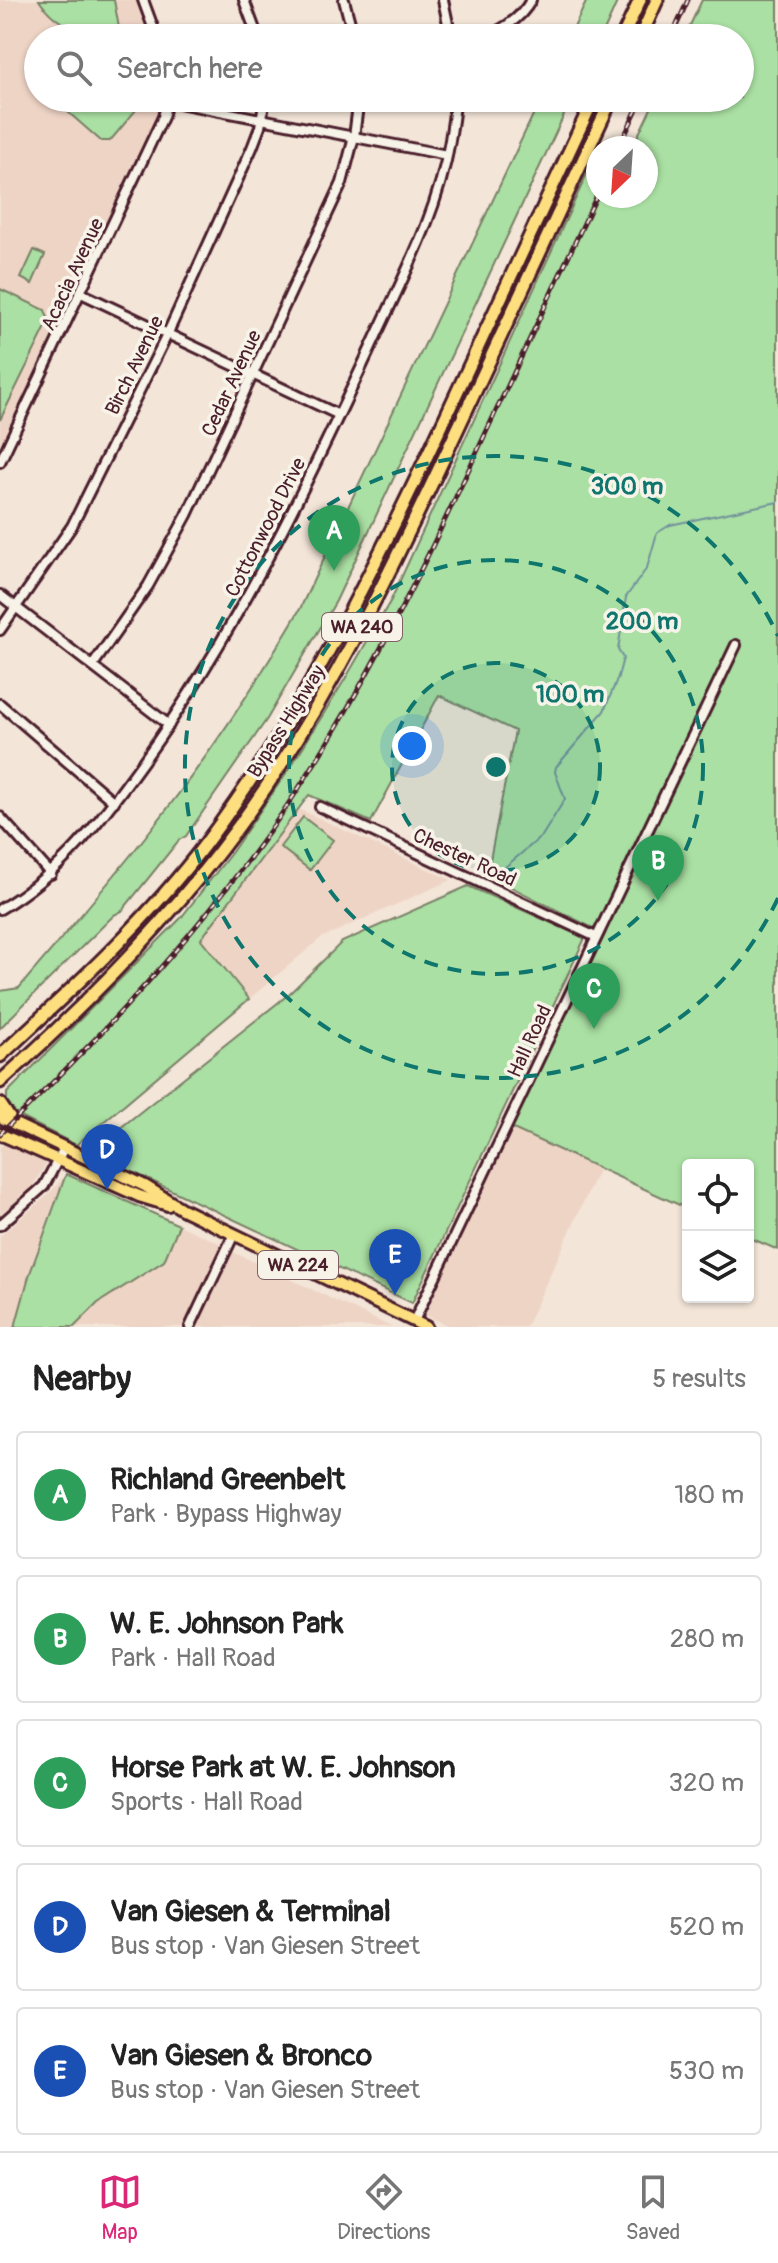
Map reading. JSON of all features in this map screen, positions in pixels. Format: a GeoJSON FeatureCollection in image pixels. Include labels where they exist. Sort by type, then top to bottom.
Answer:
{"type":"FeatureCollection","features":[{"type":"Feature","properties":{"kind":"highway"},"geometry":{"type":"LineString","coordinates":[[629,24],[640,0]]}},
{"type":"Feature","properties":{"kind":"highway"},"geometry":{"type":"LineString","coordinates":[[646,24],[657,0]]}},
{"type":"Feature","properties":{"kind":"highway","name":"Bypass Highway"},"geometry":{"type":"LineString","coordinates":[[0,1056],[110,951],[186,868],[293,715],[376,565],[587,112]]}},
{"type":"Feature","properties":{"kind":"highway","name":"Bypass Highway"},"geometry":{"type":"LineString","coordinates":[[0,1082],[121,965],[210,864],[267,785],[324,695],[403,547],[605,112]]}},
{"type":"Feature","properties":{"kind":"highway"},"geometry":{"type":"LineString","coordinates":[[0,1094],[10,1073]]}},
{"type":"Feature","properties":{"kind":"highway"},"geometry":{"type":"LineString","coordinates":[[0,1104],[12,1122]]}},
{"type":"Feature","properties":{"kind":"main road","name":"WA 224"},"geometry":{"type":"LineString","coordinates":[[0,1117],[426,1327]]}},
{"type":"Feature","properties":{"kind":"main road","name":"WA 224"},"geometry":{"type":"LineString","coordinates":[[0,1134],[139,1196],[182,1209]]}},
{"type":"Feature","properties":{"kind":"street"},"geometry":{"type":"LineString","coordinates":[[143,0],[152,24]]}},
{"type":"Feature","properties":{"kind":"street"},"geometry":{"type":"LineString","coordinates":[[244,0],[253,24]]}},
{"type":"Feature","properties":{"kind":"street"},"geometry":{"type":"LineString","coordinates":[[344,0],[350,24]]}},
{"type":"Feature","properties":{"kind":"street"},"geometry":{"type":"LineString","coordinates":[[443,0],[448,24]]}},
{"type":"Feature","properties":{"kind":"street"},"geometry":{"type":"LineString","coordinates":[[509,24],[531,0]]}},
{"type":"Feature","properties":{"kind":"street","name":"Acacia Avenue"},"geometry":{"type":"LineString","coordinates":[[0,462],[164,112]]}},
{"type":"Feature","properties":{"kind":"street"},"geometry":{"type":"LineString","coordinates":[[227,112],[447,155]]}},
{"type":"Feature","properties":{"kind":"street","name":"Birch Avenue"},"geometry":{"type":"LineString","coordinates":[[0,630],[72,526],[167,335],[252,148],[262,112]]}},
{"type":"Feature","properties":{"kind":"street","name":"Cedar Avenue"},"geometry":{"type":"LineString","coordinates":[[93,665],[148,586],[187,515],[342,183],[357,112]]}},
{"type":"Feature","properties":{"kind":"street","name":"Cottonwood Drive"},"geometry":{"type":"LineString","coordinates":[[0,909],[51,874],[87,838],[169,725],[244,605],[339,415],[428,221],[447,155],[453,112]]}},
{"type":"Feature","properties":{"kind":"street"},"geometry":{"type":"LineString","coordinates":[[81,293],[339,415]]}},
{"type":"Feature","properties":{"kind":"street"},"geometry":{"type":"LineString","coordinates":[[0,595],[169,725]]}},
{"type":"Feature","properties":{"kind":"street","name":"Hall Road"},"geometry":{"type":"LineString","coordinates":[[414,1321],[736,645]]}},
{"type":"Feature","properties":{"kind":"street"},"geometry":{"type":"LineString","coordinates":[[0,704],[114,802]]}},
{"type":"Feature","properties":{"kind":"street","name":"Chester Road"},"geometry":{"type":"LineString","coordinates":[[320,807],[596,937]]}},
{"type":"Feature","properties":{"kind":"street"},"geometry":{"type":"LineString","coordinates":[[0,817],[51,874]]}},
{"type":"Feature","properties":{"kind":"street"},"geometry":{"type":"LineString","coordinates":[[0,1225],[44,1186],[64,1148]]}},
{"type":"Feature","properties":{"kind":"street"},"geometry":{"type":"LineString","coordinates":[[190,1327],[234,1234]]}},
{"type":"Feature","properties":{"kind":"shaded area"},"geometry":{"type":"Polygon","coordinates":[[[0,0],[137,0],[146,24],[24,24],[24,112],[159,112],[0,455],[0,0]]]}},
{"type":"Feature","properties":{"kind":"shaded area"},"geometry":{"type":"Polygon","coordinates":[[[299,809],[451,880],[321,938],[249,999],[200,940],[299,809]]]}},
{"type":"Feature","properties":{"kind":"shaded area"},"geometry":{"type":"Polygon","coordinates":[[[511,1128],[599,1168],[526,1327],[451,1327],[425,1315],[511,1128]]]}},
{"type":"Feature","properties":{"kind":"shaded area"},"geometry":{"type":"Polygon","coordinates":[[[5,1143],[46,1164],[32,1187],[0,1215],[0,1147],[5,1143]]]}},
{"type":"Feature","properties":{"kind":"shaded area"},"geometry":{"type":"Polygon","coordinates":[[[66,1174],[29,1276],[15,1327],[0,1327],[0,1236],[49,1194],[66,1174]]]}},
{"type":"Feature","properties":{"kind":"shaded area"},"geometry":{"type":"Polygon","coordinates":[[[179,1225],[223,1245],[184,1327],[74,1327],[98,1303],[163,1261],[179,1225]]]}},
{"type":"Feature","properties":{"kind":"shaded area"},"geometry":{"type":"Polygon","coordinates":[[[233,1252],[391,1327],[196,1327],[233,1252]]]}},
{"type":"Feature","properties":{"kind":"green space"},"geometry":{"type":"Polygon","coordinates":[[[39,0],[114,0],[118,24],[64,24],[39,0]]]}},
{"type":"Feature","properties":{"kind":"green space"},"geometry":{"type":"Polygon","coordinates":[[[587,0],[618,0],[607,24],[576,24],[587,0]]]}},
{"type":"Feature","properties":{"kind":"green space"},"geometry":{"type":"Polygon","coordinates":[[[702,0],[778,0],[778,1250],[754,1240],[754,1159],[682,1159],[682,1206],[511,1128],[605,934],[487,875],[515,731],[439,695],[371,822],[309,795],[201,939],[249,999],[76,1145],[13,1113],[7,1107],[7,1093],[180,919],[232,852],[347,676],[391,600],[586,176],[586,208],[658,208],[658,136],[638,136],[649,112],[754,112],[754,24],[691,24],[702,0]]]}},
{"type":"Feature","properties":{"kind":"green space"},"geometry":{"type":"Polygon","coordinates":[[[68,112],[134,112],[110,141],[101,141],[68,112]]]}},
{"type":"Feature","properties":{"kind":"green space"},"geometry":{"type":"Polygon","coordinates":[[[534,112],[565,112],[336,601],[267,719],[186,836],[179,840],[122,911],[114,915],[0,1028],[0,991],[19,988],[149,832],[229,723],[300,609],[534,112]]]}},
{"type":"Feature","properties":{"kind":"green space"},"geometry":{"type":"Polygon","coordinates":[[[34,250],[45,255],[32,284],[21,278],[34,250]]]}},
{"type":"Feature","properties":{"kind":"green space"},"geometry":{"type":"Polygon","coordinates":[[[0,289],[45,310],[49,321],[0,420],[0,289]]]}},
{"type":"Feature","properties":{"kind":"green space"},"geometry":{"type":"Polygon","coordinates":[[[303,817],[333,840],[310,870],[280,847],[303,817]]]}},
{"type":"Feature","properties":{"kind":"green space"},"geometry":{"type":"Polygon","coordinates":[[[468,886],[585,938],[412,1303],[90,1152],[289,994],[342,942],[468,886]]]}},
{"type":"Feature","properties":{"kind":"green space"},"geometry":{"type":"Polygon","coordinates":[[[66,1174],[179,1225],[164,1261],[98,1303],[74,1327],[15,1327],[29,1276],[66,1174]]]}},
{"type":"Feature","properties":{"kind":"waterway"},"geometry":{"type":"LineString","coordinates":[[504,868],[542,836],[565,799],[556,767],[604,711],[623,658],[618,650],[626,597],[647,568],[657,533],[670,525],[778,502]]}},
{"type":"Feature","properties":{"kind":"railway"},"geometry":{"type":"LineString","coordinates":[[677,24],[688,0]]}},
{"type":"Feature","properties":{"kind":"railway"},"geometry":{"type":"LineString","coordinates":[[625,136],[636,112]]}},
{"type":"Feature","properties":{"kind":"railway"},"geometry":{"type":"LineString","coordinates":[[0,1134],[72,1063],[175,951],[239,873],[299,788],[355,696],[405,601],[591,208]]}},
{"type":"Feature","properties":{"kind":"place","name":"Richland Greenbelt"},"geometry":{"type":"Point","coordinates":[334,571]}},
{"type":"Feature","properties":{"kind":"place","name":"W. E. Johnson Park"},"geometry":{"type":"Point","coordinates":[658,901]}},
{"type":"Feature","properties":{"kind":"place","name":"Horse Park at W. E. Johnson"},"geometry":{"type":"Point","coordinates":[594,1029]}},
{"type":"Feature","properties":{"kind":"place","name":"Van Giesen & Terminal"},"geometry":{"type":"Point","coordinates":[107,1190]}},
{"type":"Feature","properties":{"kind":"place","name":"Van Giesen & Bronco"},"geometry":{"type":"Point","coordinates":[395,1295]}}]}
